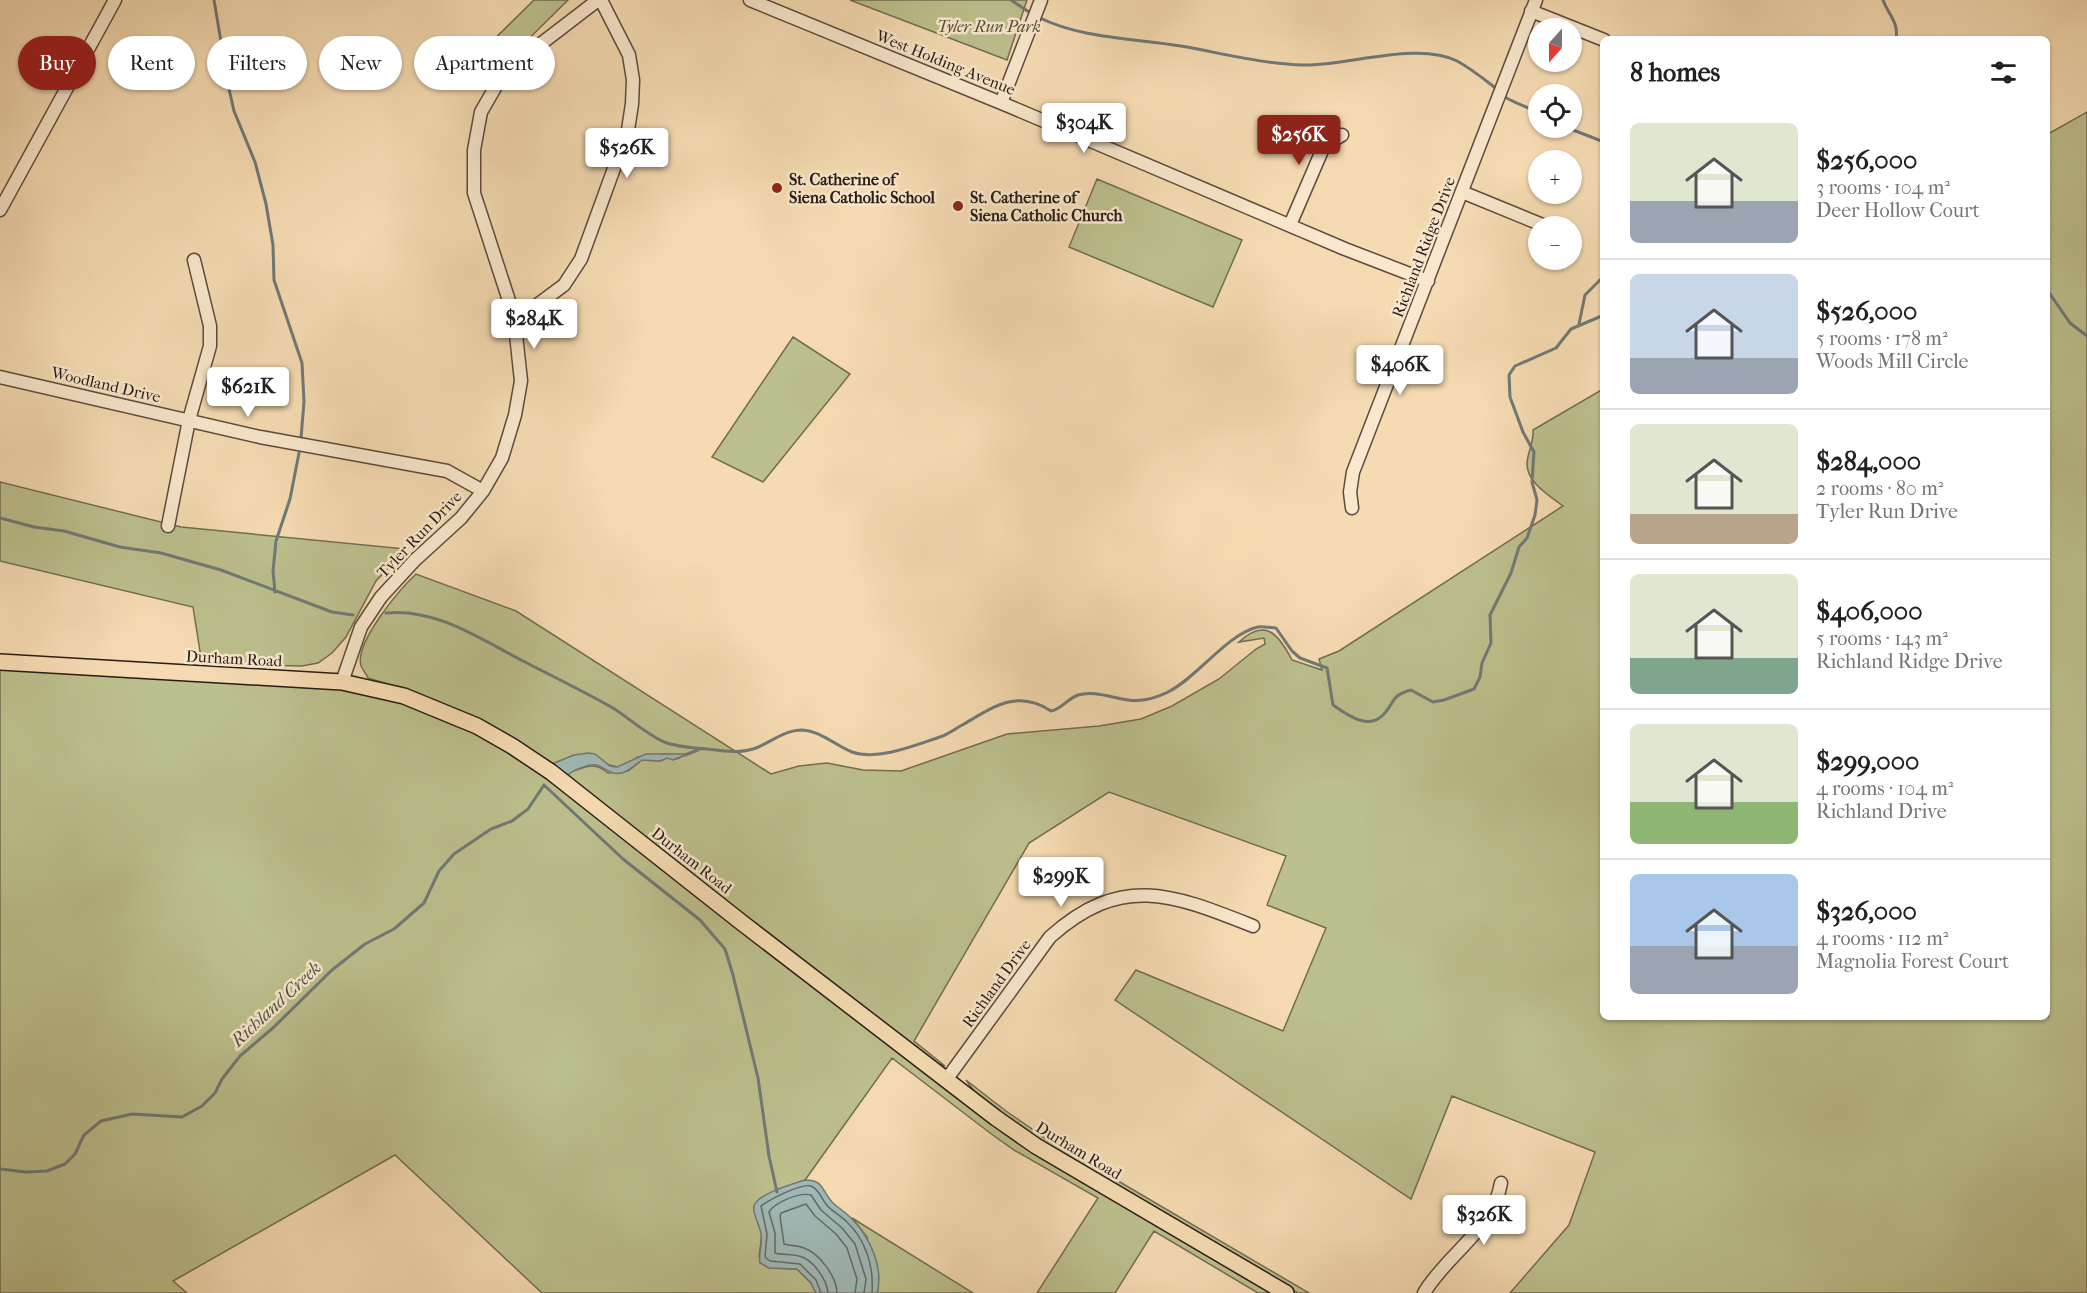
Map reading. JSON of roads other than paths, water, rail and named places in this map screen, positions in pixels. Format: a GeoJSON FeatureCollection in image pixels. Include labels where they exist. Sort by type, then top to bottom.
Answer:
{"type":"FeatureCollection","features":[{"type":"Feature","properties":{"kind":"main road","name":"Durham Road"},"geometry":{"type":"LineString","coordinates":[[0,662],[342,682],[404,696],[477,726],[551,772],[946,1080],[1036,1146],[1286,1293]]}},
{"type":"Feature","properties":{"kind":"street"},"geometry":{"type":"LineString","coordinates":[[0,210],[115,0]]}},
{"type":"Feature","properties":{"kind":"street"},"geometry":{"type":"LineString","coordinates":[[514,316],[525,314],[545,300],[564,285],[570,276],[592,230],[628,130],[633,80],[629,55],[600,0]]}},
{"type":"Feature","properties":{"kind":"street","name":"Tyler Run Drive"},"geometry":{"type":"LineString","coordinates":[[553,36],[600,0]]}},
{"type":"Feature","properties":{"kind":"street","name":"West Holding Avenue"},"geometry":{"type":"LineString","coordinates":[[750,0],[1001,103],[1345,249],[1428,281]]}},
{"type":"Feature","properties":{"kind":"street"},"geometry":{"type":"LineString","coordinates":[[1001,103],[1041,0]]}},
{"type":"Feature","properties":{"kind":"street"},"geometry":{"type":"LineString","coordinates":[[1534,6],[1600,38]]}},
{"type":"Feature","properties":{"kind":"street","name":"Richland Ridge Drive"},"geometry":{"type":"LineString","coordinates":[[1352,508],[1350,492],[1353,472],[1534,6]]}},
{"type":"Feature","properties":{"kind":"street","name":"Tyler Run Drive"},"geometry":{"type":"LineString","coordinates":[[342,682],[361,627],[381,597],[415,560],[461,518],[483,491],[502,458],[515,415],[521,381],[514,316],[474,193],[474,150],[477,131],[481,112],[494,90]]}},
{"type":"Feature","properties":{"kind":"street"},"geometry":{"type":"LineString","coordinates":[[1290,225],[1324,146],[1342,135]]}},
{"type":"Feature","properties":{"kind":"street"},"geometry":{"type":"LineString","coordinates":[[1462,192],[1528,219]]}},
{"type":"Feature","properties":{"kind":"street"},"geometry":{"type":"LineString","coordinates":[[168,526],[189,420],[210,346],[210,326],[194,260]]}},
{"type":"Feature","properties":{"kind":"street","name":"Woodland Drive"},"geometry":{"type":"LineString","coordinates":[[0,377],[260,436],[447,471],[483,491]]}},
{"type":"Feature","properties":{"kind":"street","name":"Richland Drive"},"geometry":{"type":"LineString","coordinates":[[946,1080],[1050,937],[1088,908],[1117,898],[1143,895],[1168,897],[1252,926]]}},
{"type":"Feature","properties":{"kind":"street"},"geometry":{"type":"LineString","coordinates":[[1424,1293],[1442,1268],[1461,1250],[1488,1217],[1497,1201],[1501,1183]]}},
{"type":"Feature","properties":{"kind":"water"},"geometry":{"type":"Polygon","coordinates":[[[595,754],[610,766],[617,767],[646,754],[687,754],[673,760],[667,758],[660,761],[642,760],[622,773],[610,772],[592,765],[568,775],[552,764],[574,755],[595,754]]]}},
{"type":"Feature","properties":{"kind":"water"},"geometry":{"type":"Polygon","coordinates":[[[805,1180],[811,1180],[822,1186],[828,1198],[851,1217],[865,1235],[877,1264],[879,1283],[877,1293],[816,1293],[811,1283],[797,1269],[769,1268],[760,1263],[761,1238],[754,1206],[762,1197],[805,1180]]]}},
{"type":"Feature","properties":{"kind":"waterway"},"geometry":{"type":"LineString","coordinates":[[214,0],[234,111],[255,162],[266,204],[273,245],[274,280],[302,363],[304,402],[301,438]]}},
{"type":"Feature","properties":{"kind":"waterway"},"geometry":{"type":"LineString","coordinates":[[1011,0],[1032,14]]}},
{"type":"Feature","properties":{"kind":"waterway","name":"Richland Creek"},"geometry":{"type":"LineString","coordinates":[[1883,0],[1895,23],[1896,36]]}},
{"type":"Feature","properties":{"kind":"waterway"},"geometry":{"type":"LineString","coordinates":[[1038,17],[1090,34],[1288,64],[1321,64],[1403,54],[1441,55],[1463,64],[1498,90]]}},
{"type":"Feature","properties":{"kind":"waterway"},"geometry":{"type":"LineString","coordinates":[[1502,95],[1528,108]]}},
{"type":"Feature","properties":{"kind":"waterway"},"geometry":{"type":"LineString","coordinates":[[1582,133],[1600,140]]}},
{"type":"Feature","properties":{"kind":"waterway"},"geometry":{"type":"LineString","coordinates":[[1579,324],[1585,295],[1600,280]]}},
{"type":"Feature","properties":{"kind":"waterway"},"geometry":{"type":"LineString","coordinates":[[2050,294],[2070,323],[2087,336]]}},
{"type":"Feature","properties":{"kind":"waterway","name":"Richland Creek"},"geometry":{"type":"LineString","coordinates":[[386,613],[422,615],[456,626],[613,708],[661,740],[692,748],[744,751],[756,748],[790,732],[802,730],[822,736],[852,752],[873,755],[897,751],[943,736],[986,711],[1007,702],[1028,701],[1051,711],[1074,697],[1084,694],[1133,700],[1149,699],[1179,685],[1235,638],[1246,631],[1260,627],[1276,628],[1292,651],[1300,658],[1327,668],[1333,705],[1358,720],[1372,721],[1384,714],[1396,697],[1404,692],[1411,690],[1433,702],[1474,689],[1491,643],[1490,615],[1511,573],[1519,547],[1527,538],[1535,515],[1537,500],[1532,482],[1534,452],[1523,432],[1510,397],[1509,375],[1515,366],[1556,348],[1571,329],[1600,317]]}},
{"type":"Feature","properties":{"kind":"waterway"},"geometry":{"type":"LineString","coordinates":[[275,592],[273,571],[276,541],[290,499],[299,453]]}},
{"type":"Feature","properties":{"kind":"waterway"},"geometry":{"type":"LineString","coordinates":[[0,518],[34,527],[64,531],[120,547],[161,553],[221,570],[332,612],[353,615]]}},
{"type":"Feature","properties":{"kind":"waterway","name":"Richland Creek"},"geometry":{"type":"LineString","coordinates":[[685,755],[698,750]]}},
{"type":"Feature","properties":{"kind":"waterway","name":"Richland Creek"},"geometry":{"type":"LineString","coordinates":[[0,1169],[26,1172],[47,1171],[65,1164],[75,1154],[84,1135],[101,1121],[132,1114],[182,1117],[202,1106],[215,1093],[222,1079],[240,1056],[274,1027],[332,970],[365,944],[394,929],[424,903],[439,871],[454,854],[491,829],[512,821],[528,809],[544,785],[623,859],[700,920],[725,949],[758,1078],[769,1156],[777,1192]]}},
{"type":"Feature","properties":{"kind":"place","name":"St. Catherine of Siena Catholic School"},"geometry":{"type":"Point","coordinates":[777,188]}},
{"type":"Feature","properties":{"kind":"place","name":"St. Catherine of Siena Catholic Church"},"geometry":{"type":"Point","coordinates":[958,206]}},
{"type":"Feature","properties":{"kind":"park label","name":"Tyler Run Park"},"geometry":{"type":"Point","coordinates":[989,26]}}]}
